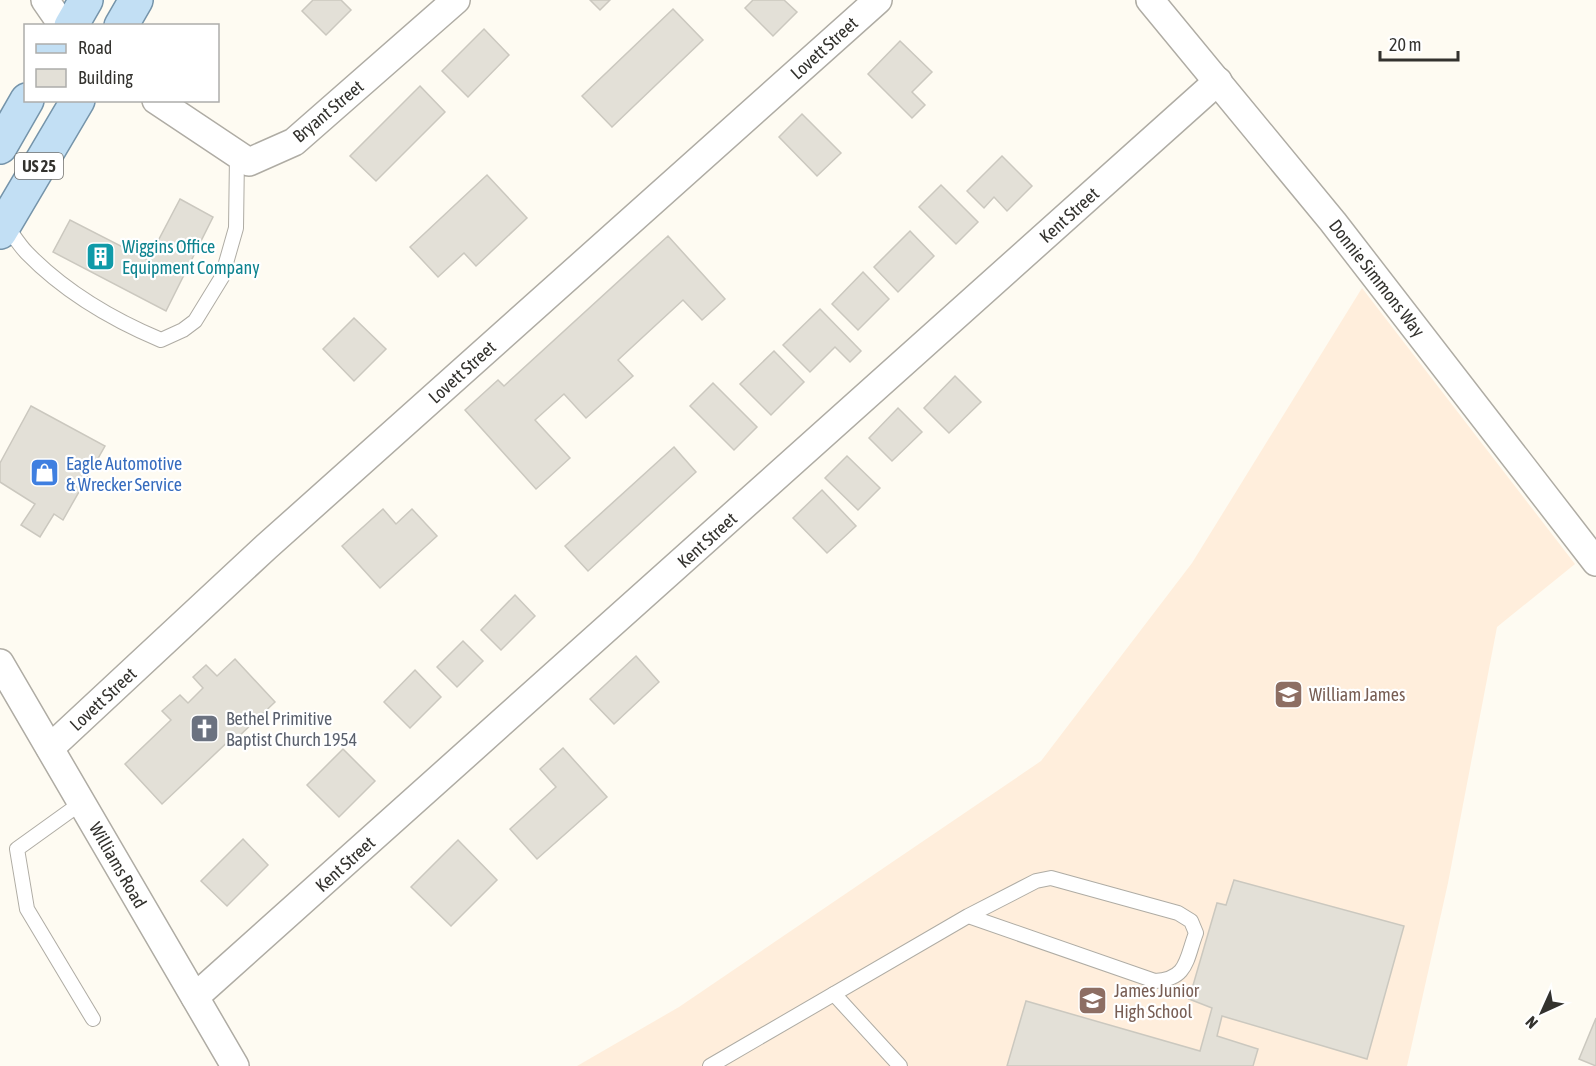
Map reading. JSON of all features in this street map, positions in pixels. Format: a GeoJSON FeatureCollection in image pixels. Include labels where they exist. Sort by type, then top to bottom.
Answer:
{"type":"FeatureCollection","features":[{"type":"Feature","properties":{"kind":"main road"},"geometry":{"type":"LineString","coordinates":[[72,24],[86,0]]}},
{"type":"Feature","properties":{"kind":"main road"},"geometry":{"type":"LineString","coordinates":[[122,24],[136,0]]}},
{"type":"Feature","properties":{"kind":"main road","name":"US 25"},"geometry":{"type":"LineString","coordinates":[[0,147],[26,102]]}},
{"type":"Feature","properties":{"kind":"main road","name":"US 25"},"geometry":{"type":"LineString","coordinates":[[2,228],[77,102]]}},
{"type":"Feature","properties":{"kind":"street"},"geometry":{"type":"LineString","coordinates":[[45,0],[62,24]]}},
{"type":"Feature","properties":{"kind":"street","name":"Bryant Street"},"geometry":{"type":"LineString","coordinates":[[237,156],[249,162],[294,142],[456,0]]}},
{"type":"Feature","properties":{"kind":"street","name":"Lovett Street"},"geometry":{"type":"LineString","coordinates":[[50,748],[275,539],[878,0]]}},
{"type":"Feature","properties":{"kind":"street","name":"Donnie Simmons Way"},"geometry":{"type":"LineString","coordinates":[[1150,0],[1334,222],[1596,562]]}},
{"type":"Feature","properties":{"kind":"street","name":"Kent Street"},"geometry":{"type":"LineString","coordinates":[[195,998],[1218,81]]}},
{"type":"Feature","properties":{"kind":"street"},"geometry":{"type":"LineString","coordinates":[[159,102],[237,156]]}},
{"type":"Feature","properties":{"kind":"street","name":"Williams Road"},"geometry":{"type":"LineString","coordinates":[[0,663],[235,1066]]}},
{"type":"Feature","properties":{"kind":"lane"},"geometry":{"type":"LineString","coordinates":[[2,228],[74,295],[135,329],[161,340],[183,330],[195,321],[222,277],[236,228],[237,156]]}},
{"type":"Feature","properties":{"kind":"lane"},"geometry":{"type":"LineString","coordinates":[[81,802],[17,849],[27,909],[93,1019]]}},
{"type":"Feature","properties":{"kind":"lane"},"geometry":{"type":"LineString","coordinates":[[710,1066],[968,916],[1036,881],[1051,878],[1178,913],[1191,921],[1196,933],[1181,974],[1171,980],[1155,981],[968,916]]}},
{"type":"Feature","properties":{"kind":"lane"},"geometry":{"type":"LineString","coordinates":[[834,994],[900,1066]]}},
{"type":"Feature","properties":{"kind":"shaded area","name":"William James"},"geometry":{"type":"Polygon","coordinates":[[[1362,288],[1575,564],[1497,627],[1448,883],[1407,1066],[577,1066],[679,1007],[1041,761],[1192,563],[1362,288]]]}},
{"type":"Feature","properties":{"kind":"building"},"geometry":{"type":"Polygon","coordinates":[[[313,0],[341,0],[351,10],[326,35],[302,11],[313,0]]]}},
{"type":"Feature","properties":{"kind":"building"},"geometry":{"type":"Polygon","coordinates":[[[590,0],[610,0],[600,10],[590,0]]]}},
{"type":"Feature","properties":{"kind":"building"},"geometry":{"type":"Polygon","coordinates":[[[753,0],[784,0],[797,12],[773,36],[745,8],[753,0]]]}},
{"type":"Feature","properties":{"kind":"building"},"geometry":{"type":"Polygon","coordinates":[[[673,9],[703,40],[612,127],[582,96],[673,9]]]}},
{"type":"Feature","properties":{"kind":"building"},"geometry":{"type":"Polygon","coordinates":[[[484,29],[509,55],[468,97],[442,71],[484,29]]]}},
{"type":"Feature","properties":{"kind":"building"},"geometry":{"type":"Polygon","coordinates":[[[900,41],[932,72],[912,92],[925,105],[912,118],[868,74],[900,41]]]}},
{"type":"Feature","properties":{"kind":"building"},"geometry":{"type":"Polygon","coordinates":[[[420,86],[445,112],[376,181],[350,156],[420,86]]]}},
{"type":"Feature","properties":{"kind":"building"},"geometry":{"type":"Polygon","coordinates":[[[802,114],[841,153],[817,176],[779,137],[802,114]]]}},
{"type":"Feature","properties":{"kind":"building"},"geometry":{"type":"Polygon","coordinates":[[[1002,156],[1032,186],[1007,211],[994,197],[984,208],[967,191],[1002,156]]]}},
{"type":"Feature","properties":{"kind":"building"},"geometry":{"type":"Polygon","coordinates":[[[487,175],[527,218],[476,266],[464,253],[438,277],[410,247],[487,175]]]}},
{"type":"Feature","properties":{"kind":"building"},"geometry":{"type":"Polygon","coordinates":[[[941,185],[978,222],[956,244],[919,207],[941,185]]]}},
{"type":"Feature","properties":{"kind":"building","name":"Wiggins Office Equipment Company"},"geometry":{"type":"Polygon","coordinates":[[[180,199],[213,217],[166,311],[53,252],[70,220],[148,260],[180,199]]]}},
{"type":"Feature","properties":{"kind":"building"},"geometry":{"type":"Polygon","coordinates":[[[910,231],[934,256],[898,292],[874,267],[910,231]]]}},
{"type":"Feature","properties":{"kind":"building"},"geometry":{"type":"Polygon","coordinates":[[[668,236],[725,299],[702,320],[683,300],[618,360],[633,376],[586,418],[564,394],[535,420],[570,458],[536,489],[465,410],[498,380],[504,386],[668,236]]]}},
{"type":"Feature","properties":{"kind":"building"},"geometry":{"type":"Polygon","coordinates":[[[863,272],[889,299],[858,330],[832,304],[863,272]]]}},
{"type":"Feature","properties":{"kind":"building"},"geometry":{"type":"Polygon","coordinates":[[[820,309],[861,351],[850,362],[835,347],[810,372],[783,345],[820,309]]]}},
{"type":"Feature","properties":{"kind":"building"},"geometry":{"type":"Polygon","coordinates":[[[354,318],[386,349],[354,381],[323,349],[354,318]]]}},
{"type":"Feature","properties":{"kind":"building"},"geometry":{"type":"Polygon","coordinates":[[[774,351],[804,382],[771,415],[740,384],[774,351]]]}},
{"type":"Feature","properties":{"kind":"building"},"geometry":{"type":"Polygon","coordinates":[[[955,376],[981,402],[949,433],[924,408],[955,376]]]}},
{"type":"Feature","properties":{"kind":"building"},"geometry":{"type":"Polygon","coordinates":[[[713,383],[757,427],[734,450],[690,406],[713,383]]]}},
{"type":"Feature","properties":{"kind":"building","name":"Eagle Automotive & Wrecker Service"},"geometry":{"type":"Polygon","coordinates":[[[31,406],[105,446],[63,520],[54,514],[40,537],[21,525],[35,504],[0,482],[0,463],[31,406]]]}},
{"type":"Feature","properties":{"kind":"building"},"geometry":{"type":"Polygon","coordinates":[[[898,408],[922,432],[892,461],[869,438],[898,408]]]}},
{"type":"Feature","properties":{"kind":"building"},"geometry":{"type":"Polygon","coordinates":[[[674,447],[696,472],[588,571],[565,546],[674,447]]]}},
{"type":"Feature","properties":{"kind":"building"},"geometry":{"type":"Polygon","coordinates":[[[847,456],[880,488],[858,510],[825,478],[847,456]]]}},
{"type":"Feature","properties":{"kind":"building"},"geometry":{"type":"Polygon","coordinates":[[[822,490],[856,526],[827,553],[793,518],[822,490]]]}},
{"type":"Feature","properties":{"kind":"building"},"geometry":{"type":"Polygon","coordinates":[[[383,509],[396,524],[412,509],[437,536],[380,588],[342,546],[383,509]]]}},
{"type":"Feature","properties":{"kind":"building"},"geometry":{"type":"Polygon","coordinates":[[[515,595],[535,616],[501,650],[481,630],[515,595]]]}},
{"type":"Feature","properties":{"kind":"building"},"geometry":{"type":"Polygon","coordinates":[[[463,641],[483,661],[457,687],[437,667],[463,641]]]}},
{"type":"Feature","properties":{"kind":"building"},"geometry":{"type":"Polygon","coordinates":[[[636,656],[659,682],[614,724],[590,699],[636,656]]]}},
{"type":"Feature","properties":{"kind":"building","name":"Bethel Primitive Baptist Church 1954"},"geometry":{"type":"Polygon","coordinates":[[[235,659],[275,702],[236,739],[234,736],[162,804],[125,764],[171,720],[162,711],[180,695],[188,703],[203,688],[193,677],[206,665],[217,676],[235,659]]]}},
{"type":"Feature","properties":{"kind":"building"},"geometry":{"type":"Polygon","coordinates":[[[415,670],[441,697],[410,728],[384,702],[415,670]]]}},
{"type":"Feature","properties":{"kind":"building"},"geometry":{"type":"Polygon","coordinates":[[[563,748],[607,797],[537,859],[510,829],[556,787],[540,769],[563,748]]]}},
{"type":"Feature","properties":{"kind":"building"},"geometry":{"type":"Polygon","coordinates":[[[343,749],[375,781],[339,817],[307,785],[343,749]]]}},
{"type":"Feature","properties":{"kind":"building"},"geometry":{"type":"Polygon","coordinates":[[[243,839],[268,865],[227,906],[201,881],[243,839]]]}},
{"type":"Feature","properties":{"kind":"building"},"geometry":{"type":"Polygon","coordinates":[[[458,840],[497,880],[451,926],[411,887],[458,840]]]}},
{"type":"Feature","properties":{"kind":"building"},"geometry":{"type":"Polygon","coordinates":[[[1234,880],[1404,926],[1367,1059],[1222,1016],[1217,1036],[1258,1049],[1253,1066],[1007,1066],[1026,1001],[1200,1051],[1212,1008],[1189,999],[1217,903],[1226,905],[1234,880]]]}},
{"type":"Feature","properties":{"kind":"building"},"geometry":{"type":"Polygon","coordinates":[[[1596,1018],[1596,1066],[1579,1059],[1596,1018]]]}},
{"type":"Feature","properties":{"kind":"place","name":"Wiggins Office Equipment Company"},"geometry":{"type":"Point","coordinates":[101,256]}},
{"type":"Feature","properties":{"kind":"place","name":"Eagle Automotive & Wrecker Service"},"geometry":{"type":"Point","coordinates":[45,473]}},
{"type":"Feature","properties":{"kind":"place","name":"William James"},"geometry":{"type":"Point","coordinates":[1288,694]}},
{"type":"Feature","properties":{"kind":"place","name":"Bethel Primitive Baptist Church 1954"},"geometry":{"type":"Point","coordinates":[205,728]}},
{"type":"Feature","properties":{"kind":"place","name":"James Junior High School"},"geometry":{"type":"Point","coordinates":[1093,1000]}}]}
